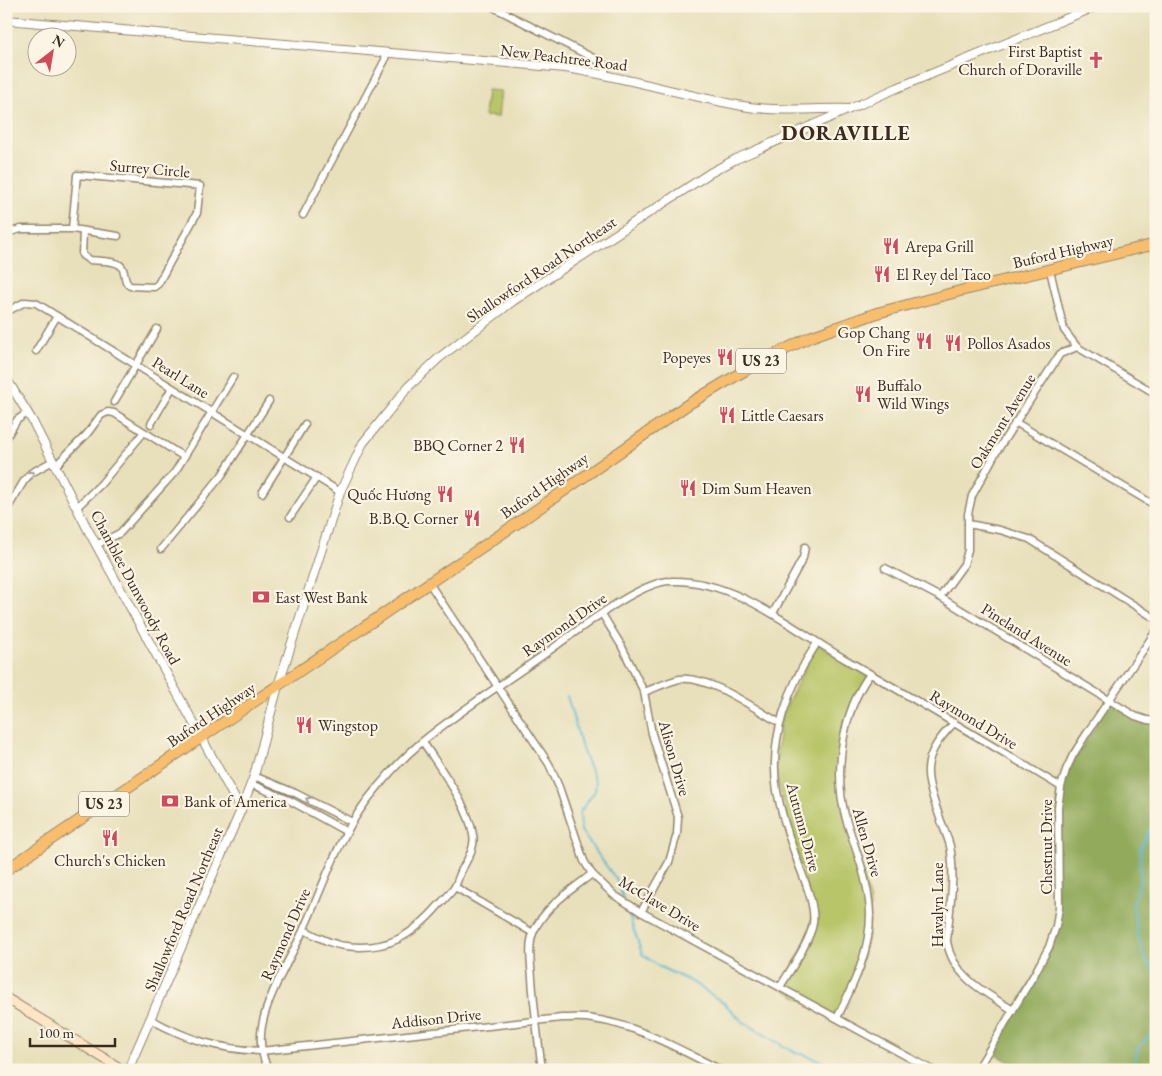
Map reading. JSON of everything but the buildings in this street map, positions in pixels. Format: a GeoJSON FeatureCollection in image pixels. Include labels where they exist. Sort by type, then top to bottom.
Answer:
{"type":"FeatureCollection","features":[{"type":"Feature","properties":{"kind":"main road","name":"Buford Highway"},"geometry":{"type":"LineString","coordinates":[[6,870],[522,520],[578,479],[687,405],[762,360],[810,337],[877,313],[1156,244]]}},
{"type":"Feature","properties":{"kind":"main road"},"geometry":{"type":"LineString","coordinates":[[6,998],[122,1070]]}},
{"type":"Feature","properties":{"kind":"street"},"geometry":{"type":"LineString","coordinates":[[491,6],[601,62],[604,64],[606,74]]}},
{"type":"Feature","properties":{"kind":"street","name":"New Peachtree Road"},"geometry":{"type":"LineString","coordinates":[[6,20],[557,67],[606,74],[751,107],[782,110],[851,109],[897,88],[1097,6]]}},
{"type":"Feature","properties":{"kind":"street"},"geometry":{"type":"LineString","coordinates":[[303,215],[385,60],[386,53]]}},
{"type":"Feature","properties":{"kind":"street","name":"Shallowford Road Northeast"},"geometry":{"type":"LineString","coordinates":[[128,1070],[241,810],[252,780],[278,686],[340,492],[363,444],[408,388],[439,358],[513,301],[710,173],[736,159],[851,109]]}},
{"type":"Feature","properties":{"kind":"street","name":"Surrey Circle"},"geometry":{"type":"LineString","coordinates":[[72,229],[77,175],[200,186],[197,213],[158,284],[154,286],[130,286],[127,284],[123,269],[118,264],[85,258],[82,255],[83,232]]}},
{"type":"Feature","properties":{"kind":"street"},"geometry":{"type":"LineString","coordinates":[[6,233],[21,229],[72,229],[118,236]]}},
{"type":"Feature","properties":{"kind":"street"},"geometry":{"type":"LineString","coordinates":[[1050,270],[1064,330],[1077,346],[1156,394]]}},
{"type":"Feature","properties":{"kind":"street","name":"Pearl Lane"},"geometry":{"type":"LineString","coordinates":[[6,312],[24,302],[36,303],[340,492]]}},
{"type":"Feature","properties":{"kind":"street"},"geometry":{"type":"LineString","coordinates":[[36,350],[57,316]]}},
{"type":"Feature","properties":{"kind":"street"},"geometry":{"type":"LineString","coordinates":[[114,402],[158,329]]}},
{"type":"Feature","properties":{"kind":"street","name":"Oakmont Avenue"},"geometry":{"type":"LineString","coordinates":[[940,597],[964,564],[968,550],[968,514],[972,496],[995,454],[1060,354],[1077,346]]}},
{"type":"Feature","properties":{"kind":"street"},"geometry":{"type":"LineString","coordinates":[[96,545],[120,533],[175,472],[233,377]]}},
{"type":"Feature","properties":{"kind":"street","name":"Chamblee Dunwoody Road"},"geometry":{"type":"LineString","coordinates":[[7,379],[241,810]]}},
{"type":"Feature","properties":{"kind":"street"},"geometry":{"type":"LineString","coordinates":[[151,424],[172,388]]}},
{"type":"Feature","properties":{"kind":"street"},"geometry":{"type":"LineString","coordinates":[[161,549],[222,475],[269,401]]}},
{"type":"Feature","properties":{"kind":"street"},"geometry":{"type":"LineString","coordinates":[[6,511],[30,473],[54,463],[87,434],[101,415],[108,412],[114,413],[184,457]]}},
{"type":"Feature","properties":{"kind":"street"},"geometry":{"type":"LineString","coordinates":[[6,438],[17,420],[27,413]]}},
{"type":"Feature","properties":{"kind":"street"},"geometry":{"type":"LineString","coordinates":[[1015,422],[1156,506]]}},
{"type":"Feature","properties":{"kind":"street"},"geometry":{"type":"LineString","coordinates":[[262,493],[305,424]]}},
{"type":"Feature","properties":{"kind":"street"},"geometry":{"type":"LineString","coordinates":[[78,507],[101,484],[144,432]]}},
{"type":"Feature","properties":{"kind":"street"},"geometry":{"type":"LineString","coordinates":[[290,516],[316,477]]}},
{"type":"Feature","properties":{"kind":"street"},"geometry":{"type":"LineString","coordinates":[[968,524],[1000,530],[1029,540],[1156,619]]}},
{"type":"Feature","properties":{"kind":"street"},"geometry":{"type":"LineString","coordinates":[[773,613],[803,558],[805,547]]}},
{"type":"Feature","properties":{"kind":"street","name":"Pineland Avenue"},"geometry":{"type":"LineString","coordinates":[[885,568],[940,597],[1135,716],[1156,721]]}},
{"type":"Feature","properties":{"kind":"street","name":"Raymond Drive"},"geometry":{"type":"LineString","coordinates":[[268,1070],[260,1052],[262,1025],[275,989],[304,930],[331,862],[352,822],[374,791],[390,772],[422,742],[498,686],[602,614],[648,586],[673,580],[703,584],[726,591],[773,613],[817,643],[1061,787]]}},
{"type":"Feature","properties":{"kind":"street","name":"McClave Drive"},"geometry":{"type":"LineString","coordinates":[[429,583],[549,764],[559,787],[584,861],[592,874],[620,898],[641,912],[932,1070]]}},
{"type":"Feature","properties":{"kind":"street","name":"Alison Drive"},"geometry":{"type":"LineString","coordinates":[[602,614],[621,645],[644,692],[652,734],[678,817],[677,834],[669,862],[641,912]]}},
{"type":"Feature","properties":{"kind":"street","name":"Chestnut Drive"},"geometry":{"type":"LineString","coordinates":[[977,1070],[1035,973],[1056,926],[1059,907],[1058,807],[1061,787],[1073,755],[1156,631]]}},
{"type":"Feature","properties":{"kind":"street","name":"Autumn Drive"},"geometry":{"type":"LineString","coordinates":[[780,987],[807,939],[813,923],[813,911],[790,840],[777,789],[777,737],[793,687],[804,663],[817,643]]}},
{"type":"Feature","properties":{"kind":"street","name":"Allen Drive"},"geometry":{"type":"LineString","coordinates":[[837,1018],[854,984],[868,942],[869,898],[864,871],[846,818],[839,773],[848,721],[865,681],[870,674]]}},
{"type":"Feature","properties":{"kind":"street"},"geometry":{"type":"LineString","coordinates":[[644,692],[677,679],[691,678],[714,686],[780,724]]}},
{"type":"Feature","properties":{"kind":"street","name":"Havalyn Lane"},"geometry":{"type":"LineString","coordinates":[[954,723],[942,736],[928,762],[928,783],[950,845],[952,862],[952,887],[947,942],[949,953],[956,966],[979,989],[1013,1010]]}},
{"type":"Feature","properties":{"kind":"street"},"geometry":{"type":"LineString","coordinates":[[304,930],[333,943],[346,946],[374,946],[395,941],[412,932],[455,887],[473,848],[473,831],[465,810],[422,742]]}},
{"type":"Feature","properties":{"kind":"street"},"geometry":{"type":"LineString","coordinates":[[252,780],[295,793],[352,822]]}},
{"type":"Feature","properties":{"kind":"street"},"geometry":{"type":"LineString","coordinates":[[252,780],[347,832]]}},
{"type":"Feature","properties":{"kind":"street"},"geometry":{"type":"LineString","coordinates":[[542,1070],[535,1021],[530,948],[533,933],[541,919],[557,901],[592,874]]}},
{"type":"Feature","properties":{"kind":"street"},"geometry":{"type":"LineString","coordinates":[[455,887],[533,933]]}},
{"type":"Feature","properties":{"kind":"street","name":"Addison Drive"},"geometry":{"type":"LineString","coordinates":[[150,1020],[167,1029],[210,1045],[260,1052],[562,1018],[592,1019],[625,1027],[654,1037],[720,1070]]}},
{"type":"Feature","properties":{"kind":"green space"},"geometry":{"type":"Polygon","coordinates":[[[487,90],[501,91],[498,117],[484,116],[487,90]]]}},
{"type":"Feature","properties":{"kind":"green space"},"geometry":{"type":"Polygon","coordinates":[[[817,644],[869,674],[847,721],[839,766],[844,816],[870,901],[868,936],[859,970],[837,1019],[781,988],[809,935],[813,913],[775,770],[781,717],[817,644]]]}},
{"type":"Feature","properties":{"kind":"green space"},"geometry":{"type":"Polygon","coordinates":[[[1107,699],[1142,720],[1156,721],[1156,1070],[1023,1070],[992,1052],[1038,969],[1057,925],[1058,788],[1094,728],[1107,699]]]}},
{"type":"Feature","properties":{"kind":"waterway"},"geometry":{"type":"LineString","coordinates":[[567,696],[583,752],[596,783],[595,791],[580,812],[581,831],[618,882],[623,899]]}},
{"type":"Feature","properties":{"kind":"waterway"},"geometry":{"type":"LineString","coordinates":[[1156,817],[1140,849],[1140,879],[1133,904],[1137,933],[1144,958],[1156,974]]}},
{"type":"Feature","properties":{"kind":"waterway"},"geometry":{"type":"LineString","coordinates":[[625,904],[642,954],[658,966],[692,982],[724,1003],[742,1021],[790,1050],[819,1060],[835,1070]]}},
{"type":"Feature","properties":{"kind":"waterway"},"geometry":{"type":"LineString","coordinates":[[1132,1070],[1139,1047],[1156,1028]]}},
{"type":"Feature","properties":{"kind":"place","name":"First Baptist Church of Doraville"},"geometry":{"type":"Point","coordinates":[1096,60]}},
{"type":"Feature","properties":{"kind":"place","name":"Arepa Grill"},"geometry":{"type":"Point","coordinates":[891,246]}},
{"type":"Feature","properties":{"kind":"place","name":"El Rey del Taco"},"geometry":{"type":"Point","coordinates":[882,274]}},
{"type":"Feature","properties":{"kind":"place","name":"Gop Chang On Fire"},"geometry":{"type":"Point","coordinates":[924,341]}},
{"type":"Feature","properties":{"kind":"place","name":"Pollos Asados"},"geometry":{"type":"Point","coordinates":[953,343]}},
{"type":"Feature","properties":{"kind":"place","name":"Popeyes"},"geometry":{"type":"Point","coordinates":[725,357]}},
{"type":"Feature","properties":{"kind":"place","name":"Buffalo Wild Wings"},"geometry":{"type":"Point","coordinates":[863,394]}},
{"type":"Feature","properties":{"kind":"place","name":"Little Caesars"},"geometry":{"type":"Point","coordinates":[727,415]}},
{"type":"Feature","properties":{"kind":"place","name":"BBQ Corner 2"},"geometry":{"type":"Point","coordinates":[517,445]}},
{"type":"Feature","properties":{"kind":"place","name":"Dim Sum Heaven"},"geometry":{"type":"Point","coordinates":[688,488]}},
{"type":"Feature","properties":{"kind":"place","name":"Quốc Hương"},"geometry":{"type":"Point","coordinates":[445,494]}},
{"type":"Feature","properties":{"kind":"place","name":"B.B.Q. Corner"},"geometry":{"type":"Point","coordinates":[472,518]}},
{"type":"Feature","properties":{"kind":"place","name":"East West Bank"},"geometry":{"type":"Point","coordinates":[261,597]}},
{"type":"Feature","properties":{"kind":"place","name":"Wingstop"},"geometry":{"type":"Point","coordinates":[304,725]}},
{"type":"Feature","properties":{"kind":"place","name":"Bank of America"},"geometry":{"type":"Point","coordinates":[170,801]}},
{"type":"Feature","properties":{"kind":"place","name":"Church's Chicken"},"geometry":{"type":"Point","coordinates":[110,838]}},
{"type":"Feature","properties":{"kind":"district","name":"DORAVILLE"},"geometry":{"type":"Point","coordinates":[846,133]}}]}
